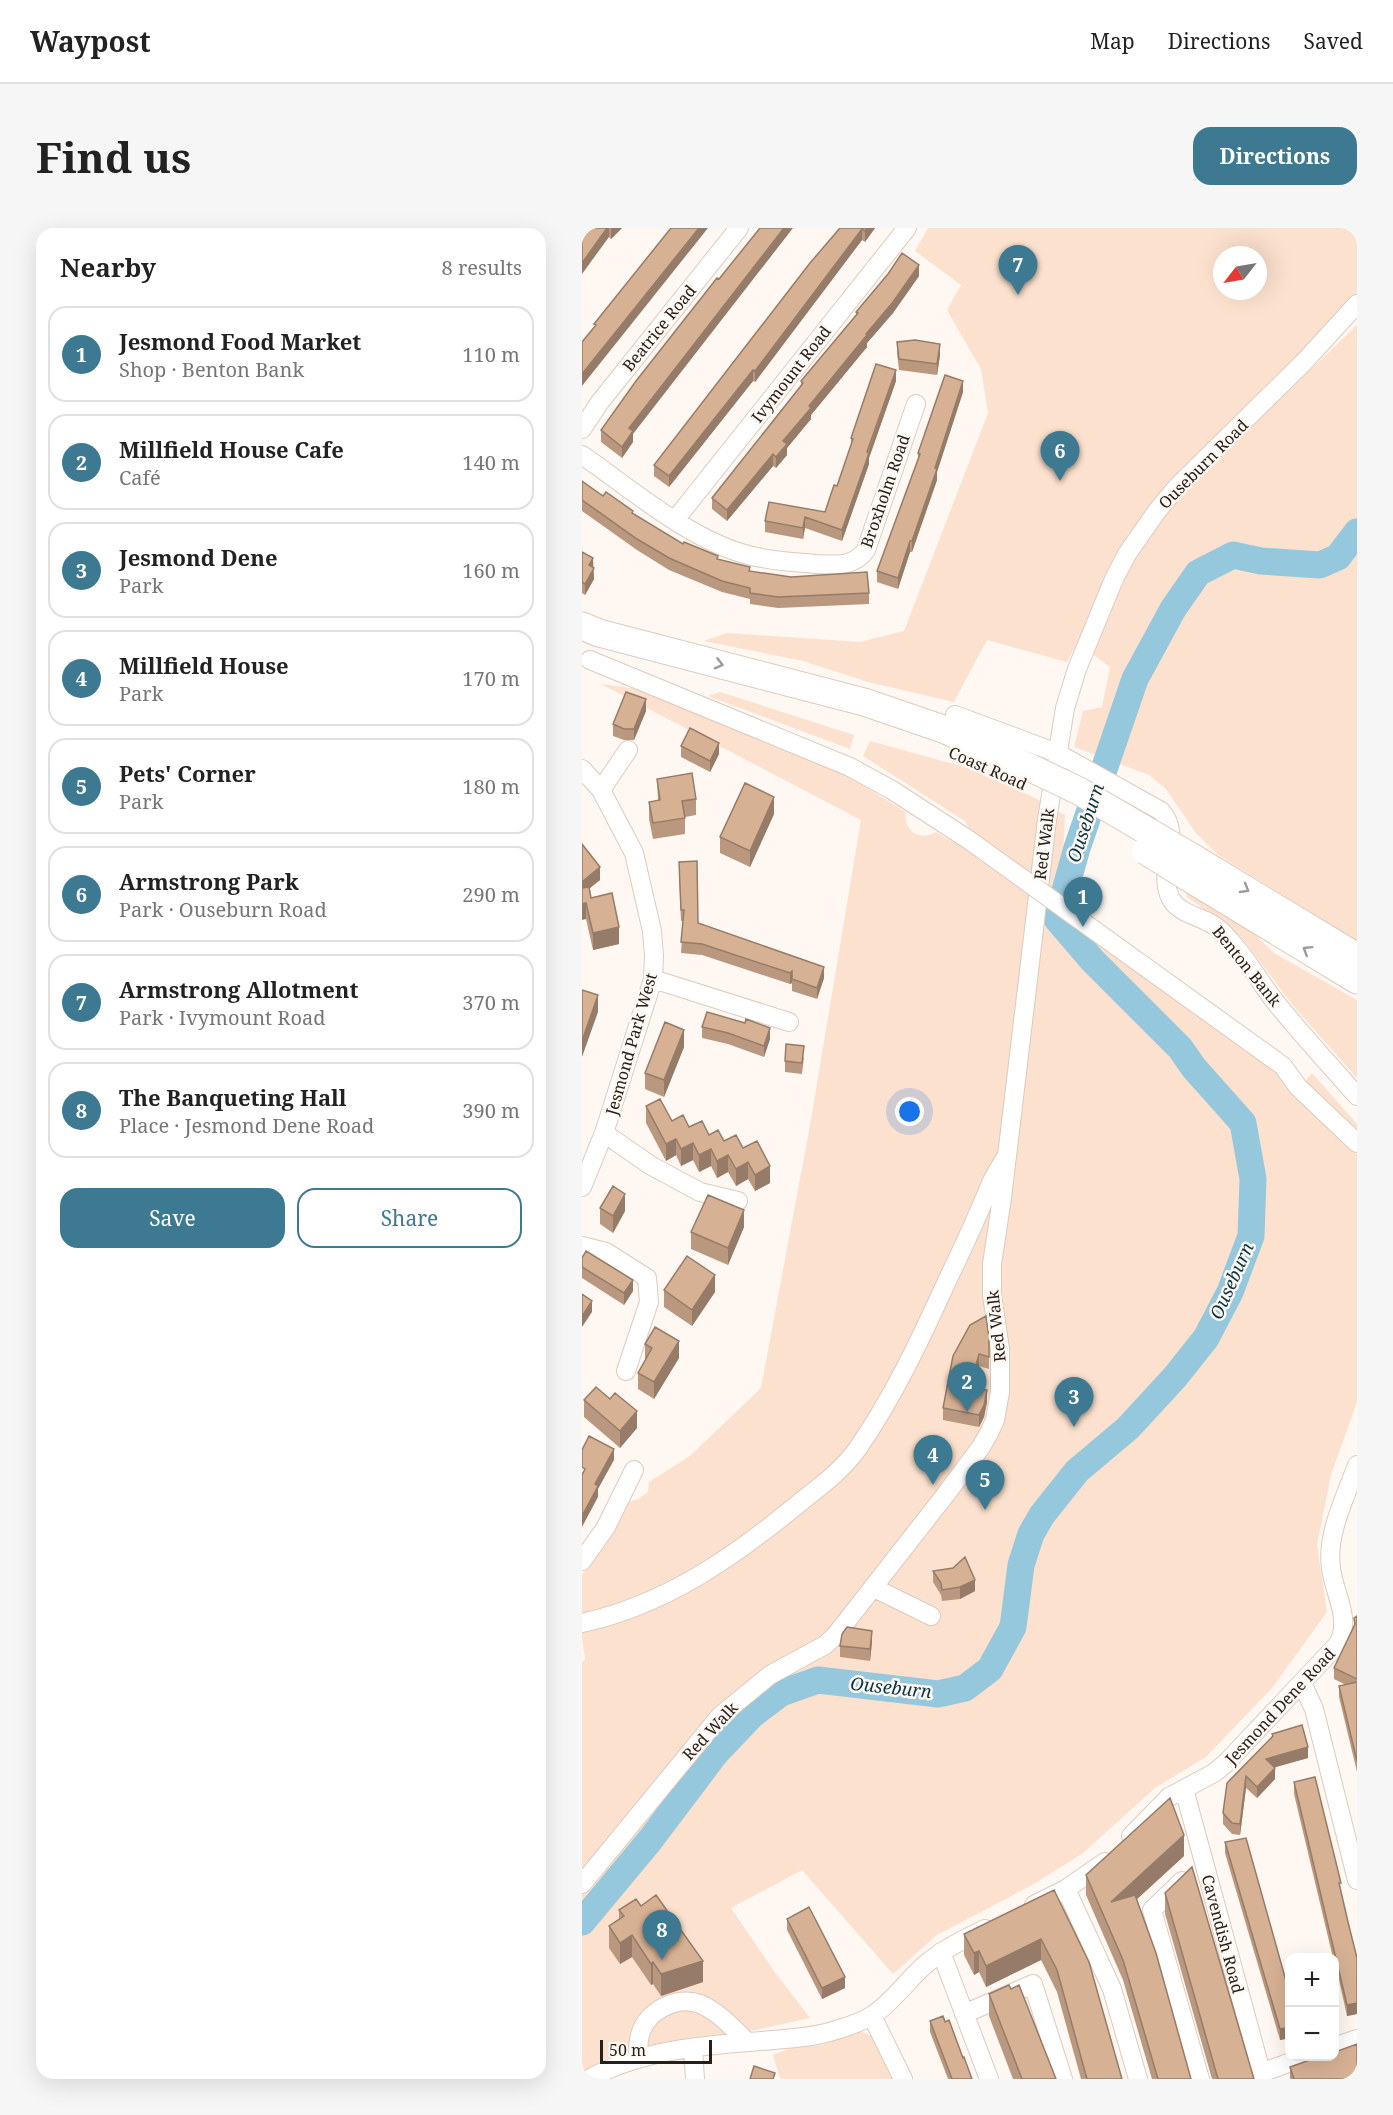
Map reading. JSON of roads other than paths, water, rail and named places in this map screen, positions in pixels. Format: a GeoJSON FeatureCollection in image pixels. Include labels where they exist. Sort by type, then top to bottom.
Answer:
{"type":"FeatureCollection","features":[{"type":"Feature","properties":{"kind":"highway","name":"Coast Road"},"geometry":{"type":"LineString","coordinates":[[582,626],[598,633],[864,702],[943,729],[1030,777],[1069,806],[1191,867],[1357,957]]}},
{"type":"Feature","properties":{"kind":"highway","name":"Coast Road"},"geometry":{"type":"LineString","coordinates":[[587,658],[857,719],[1030,777]]}},
{"type":"Feature","properties":{"kind":"highway","name":"Coast Road"},"geometry":{"type":"LineString","coordinates":[[1191,867],[1357,980]]}},
{"type":"Feature","properties":{"kind":"street","name":"Beatrice Road"},"geometry":{"type":"LineString","coordinates":[[582,429],[600,402],[739,228]]}},
{"type":"Feature","properties":{"kind":"street","name":"Ivymount Road"},"geometry":{"type":"LineString","coordinates":[[675,520],[907,228]]}},
{"type":"Feature","properties":{"kind":"street","name":"Ouseburn Road"},"geometry":{"type":"LineString","coordinates":[[1058,753],[1065,708],[1072,683],[1126,554],[1176,487],[1287,380],[1357,304]]}},
{"type":"Feature","properties":{"kind":"street","name":"Broxholm Road"},"geometry":{"type":"LineString","coordinates":[[582,455],[675,520],[710,541],[747,555],[788,562],[841,565],[856,560],[866,550],[916,404]]}},
{"type":"Feature","properties":{"kind":"street"},"geometry":{"type":"LineString","coordinates":[[587,658],[850,766],[917,805],[1283,1066],[1298,1087],[1357,1143]]}},
{"type":"Feature","properties":{"kind":"street","name":"Benton Bank"},"geometry":{"type":"LineString","coordinates":[[955,715],[1058,753],[1155,806],[1167,819],[1171,838],[1167,886],[1174,903],[1184,911],[1204,918],[1219,929],[1287,1016],[1357,1096]]}},
{"type":"Feature","properties":{"kind":"street"},"geometry":{"type":"LineString","coordinates":[[601,790],[628,750]]}},
{"type":"Feature","properties":{"kind":"street","name":"Red Walk"},"geometry":{"type":"LineString","coordinates":[[582,1884],[720,1716],[770,1675],[825,1644],[853,1615],[981,1447],[995,1420],[1000,1392],[1000,1349],[992,1295],[992,1273],[1047,820],[1058,753]]}},
{"type":"Feature","properties":{"kind":"street","name":"Jesmond Park West"},"geometry":{"type":"LineString","coordinates":[[582,770],[601,790],[634,853],[652,931],[654,956],[653,979],[604,1133],[582,1187]]}},
{"type":"Feature","properties":{"kind":"street"},"geometry":{"type":"LineString","coordinates":[[653,979],[789,1022]]}},
{"type":"Feature","properties":{"kind":"street"},"geometry":{"type":"LineString","coordinates":[[604,1133],[650,1165],[700,1192],[738,1201]]}},
{"type":"Feature","properties":{"kind":"street"},"geometry":{"type":"LineString","coordinates":[[582,1623],[609,1617],[646,1604],[723,1561],[815,1490],[856,1450],[916,1349],[992,1181],[1007,1154]]}},
{"type":"Feature","properties":{"kind":"street"},"geometry":{"type":"LineString","coordinates":[[582,1246],[606,1252],[647,1278],[649,1302],[626,1371]]}},
{"type":"Feature","properties":{"kind":"street","name":"Jesmond Dene Road"},"geometry":{"type":"LineString","coordinates":[[1016,1914],[1066,1889],[1088,1875],[1119,1848],[1162,1803],[1214,1773],[1226,1763],[1338,1644],[1342,1636],[1349,1602],[1331,1568],[1330,1555],[1334,1532],[1357,1465]]}},
{"type":"Feature","properties":{"kind":"street"},"geometry":{"type":"LineString","coordinates":[[582,1561],[606,1527],[634,1470]]}},
{"type":"Feature","properties":{"kind":"street"},"geometry":{"type":"LineString","coordinates":[[874,1588],[931,1616]]}},
{"type":"Feature","properties":{"kind":"street"},"geometry":{"type":"LineString","coordinates":[[1302,1683],[1314,1709],[1357,1881]]}},
{"type":"Feature","properties":{"kind":"street","name":"Cavendish Road"},"geometry":{"type":"LineString","coordinates":[[1184,1789],[1262,2076]]}},
{"type":"Feature","properties":{"kind":"street"},"geometry":{"type":"LineString","coordinates":[[1200,2079],[1152,1910],[1203,1862]]}},
{"type":"Feature","properties":{"kind":"street"},"geometry":{"type":"LineString","coordinates":[[1066,1889],[1112,1989],[1138,2079]]}},
{"type":"Feature","properties":{"kind":"street"},"geometry":{"type":"LineString","coordinates":[[589,2079],[616,2065],[638,2058],[693,2048],[797,2038],[837,2030],[872,2016],[941,1952],[996,1923]]}},
{"type":"Feature","properties":{"kind":"street"},"geometry":{"type":"LineString","coordinates":[[941,1952],[989,2079]]}},
{"type":"Feature","properties":{"kind":"street"},"geometry":{"type":"LineString","coordinates":[[964,2014],[1033,1984],[1063,2079]]}},
{"type":"Feature","properties":{"kind":"street"},"geometry":{"type":"LineString","coordinates":[[638,2058],[640,2035],[644,2026],[660,2009],[686,2001],[699,2004],[728,2022],[747,2042]]}},
{"type":"Feature","properties":{"kind":"street"},"geometry":{"type":"LineString","coordinates":[[872,2016],[903,2079]]}},
{"type":"Feature","properties":{"kind":"street"},"geometry":{"type":"LineString","coordinates":[[1339,2046],[1357,2039]]}},
{"type":"Feature","properties":{"kind":"street"},"geometry":{"type":"LineString","coordinates":[[693,2048],[695,2079]]}},
{"type":"Feature","properties":{"kind":"street"},"geometry":{"type":"LineString","coordinates":[[1262,2076],[1296,2061]]}},
{"type":"Feature","properties":{"kind":"waterway","name":"Ouseburn"},"geometry":{"type":"LineString","coordinates":[[582,1922],[651,1839],[715,1754],[752,1715],[781,1693],[818,1680],[938,1694],[965,1688],[990,1669],[1013,1627],[1021,1565],[1031,1534],[1042,1515],[1077,1471],[1128,1428],[1175,1377],[1206,1338],[1230,1292],[1251,1236],[1253,1179],[1243,1123],[1194,1068],[1180,1048],[1092,960],[1057,919],[1077,848],[1135,679],[1173,609],[1198,573],[1233,555],[1261,561],[1320,565],[1338,557],[1357,532]]}},
{"type":"Feature","properties":{"kind":"place","name":"Armstrong Allotment"},"geometry":{"type":"Point","coordinates":[1018,295]}},
{"type":"Feature","properties":{"kind":"place","name":"Armstrong Park"},"geometry":{"type":"Point","coordinates":[1060,481]}},
{"type":"Feature","properties":{"kind":"place","name":"Jesmond Food Market"},"geometry":{"type":"Point","coordinates":[1083,927]}},
{"type":"Feature","properties":{"kind":"place","name":"Millfield House Cafe"},"geometry":{"type":"Point","coordinates":[967,1412]}},
{"type":"Feature","properties":{"kind":"place","name":"Jesmond Dene"},"geometry":{"type":"Point","coordinates":[1074,1427]}},
{"type":"Feature","properties":{"kind":"place","name":"Millfield House"},"geometry":{"type":"Point","coordinates":[933,1485]}},
{"type":"Feature","properties":{"kind":"place","name":"Pets' Corner"},"geometry":{"type":"Point","coordinates":[985,1510]}},
{"type":"Feature","properties":{"kind":"place","name":"The Banqueting Hall"},"geometry":{"type":"Point","coordinates":[662,1960]}}]}
